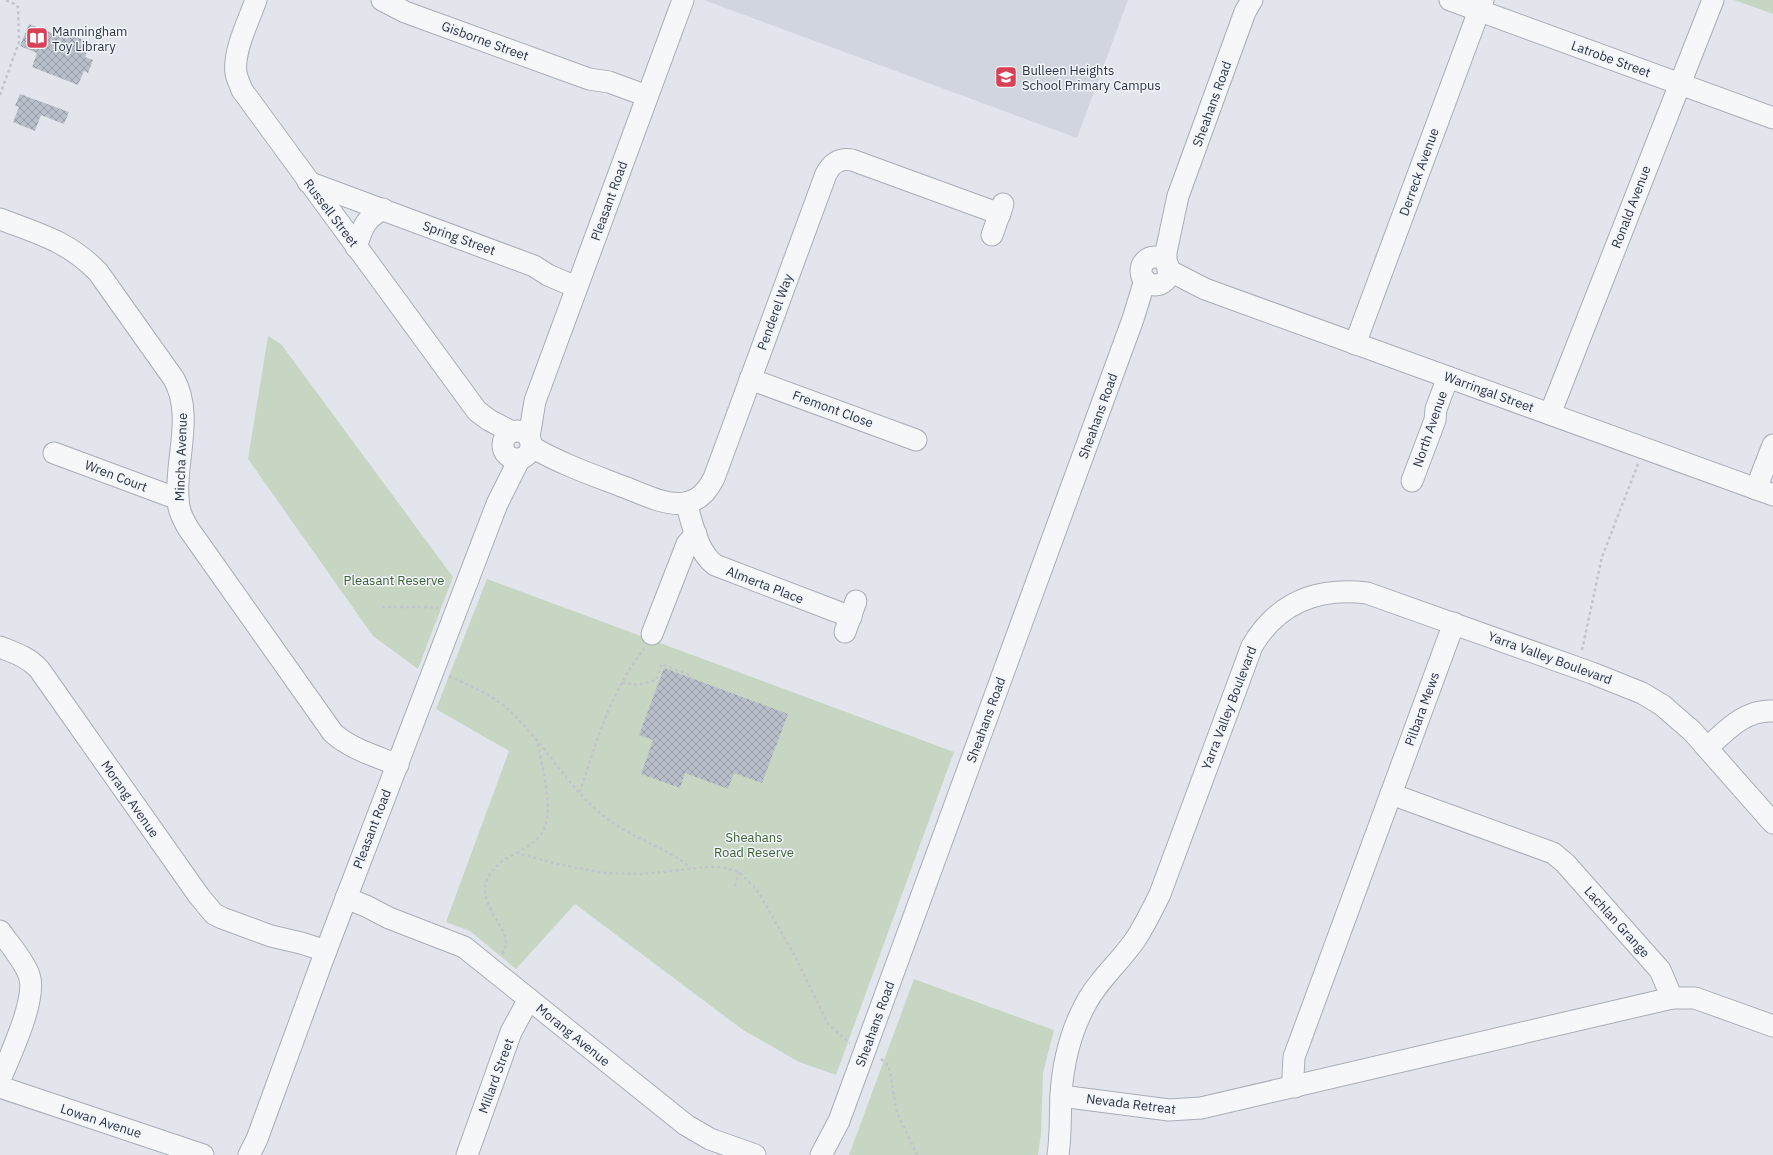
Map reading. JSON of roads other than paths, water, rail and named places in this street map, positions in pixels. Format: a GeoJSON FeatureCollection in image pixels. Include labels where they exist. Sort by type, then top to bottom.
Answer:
{"type":"FeatureCollection","features":[{"type":"Feature","properties":{"kind":"street","name":"Russell Street"},"geometry":{"type":"LineString","coordinates":[[256,0],[239,46],[236,61],[237,79],[248,99],[477,411],[480,421],[493,441],[518,446]]}},
{"type":"Feature","properties":{"kind":"street","name":"Gisborne Street"},"geometry":{"type":"LineString","coordinates":[[382,0],[405,12],[589,79],[606,90],[646,100]]}},
{"type":"Feature","properties":{"kind":"street","name":"Pleasant Road"},"geometry":{"type":"LineString","coordinates":[[249,1155],[257,1139],[344,902],[497,504],[578,282],[684,0]]}},
{"type":"Feature","properties":{"kind":"street","name":"Latrobe Street"},"geometry":{"type":"LineString","coordinates":[[1450,0],[1481,5],[1679,84],[1773,118]]}},
{"type":"Feature","properties":{"kind":"street","name":"Ronald Avenue"},"geometry":{"type":"LineString","coordinates":[[1550,414],[1712,0]]}},
{"type":"Feature","properties":{"kind":"street","name":"Sheahans Road"},"geometry":{"type":"LineString","coordinates":[[834,1155],[840,1121],[864,1053],[1133,319],[1159,272],[1164,225],[1178,196],[1248,4]]}},
{"type":"Feature","properties":{"kind":"street","name":"Derreck Avenue"},"geometry":{"type":"LineString","coordinates":[[1355,344],[1481,5]]}},
{"type":"Feature","properties":{"kind":"street","name":"Penderel Way"},"geometry":{"type":"LineString","coordinates":[[686,503],[702,495],[712,482],[826,174],[829,168],[838,160],[852,160],[1001,209],[992,235]]}},
{"type":"Feature","properties":{"kind":"street","name":"Spring Street"},"geometry":{"type":"LineString","coordinates":[[308,182],[534,266],[548,275],[578,282]]}},
{"type":"Feature","properties":{"kind":"street"},"geometry":{"type":"LineString","coordinates":[[356,246],[366,223],[371,216],[383,209]]}},
{"type":"Feature","properties":{"kind":"street","name":"Mincha Avenue"},"geometry":{"type":"LineString","coordinates":[[0,220],[59,242],[86,259],[98,272],[174,379],[180,391],[184,411],[178,500],[183,518],[188,528],[326,724],[342,741],[398,764]]}},
{"type":"Feature","properties":{"kind":"street","name":"Warringal Street"},"geometry":{"type":"LineString","coordinates":[[1159,272],[1764,492]]}},
{"type":"Feature","properties":{"kind":"street","name":"North Avenue"},"geometry":{"type":"LineString","coordinates":[[1412,481],[1435,420],[1436,409],[1448,377]]}},
{"type":"Feature","properties":{"kind":"street","name":"Fremont Close"},"geometry":{"type":"LineString","coordinates":[[750,379],[916,440]]}},
{"type":"Feature","properties":{"kind":"street"},"geometry":{"type":"LineString","coordinates":[[1764,492],[1773,445]]}},
{"type":"Feature","properties":{"kind":"street"},"geometry":{"type":"LineString","coordinates":[[518,446],[667,502],[686,503]]}},
{"type":"Feature","properties":{"kind":"street","name":"Wren Court"},"geometry":{"type":"LineString","coordinates":[[54,453],[178,500]]}},
{"type":"Feature","properties":{"kind":"street","name":"Almerta Place"},"geometry":{"type":"LineString","coordinates":[[686,503],[704,555],[715,565],[851,617]]}},
{"type":"Feature","properties":{"kind":"street"},"geometry":{"type":"LineString","coordinates":[[652,634],[687,544],[696,534]]}},
{"type":"Feature","properties":{"kind":"street","name":"Yarra Valley Boulevard"},"geometry":{"type":"LineString","coordinates":[[1058,1155],[1061,1125],[1061,1096],[1066,1059],[1076,1024],[1093,991],[1135,940],[1149,917],[1160,894],[1246,659],[1260,633],[1270,621],[1295,604],[1317,595],[1334,591],[1367,593],[1454,623],[1624,685],[1642,693],[1677,717],[1707,748],[1773,823]]}},
{"type":"Feature","properties":{"kind":"street","name":"Pilbara Mews"},"geometry":{"type":"LineString","coordinates":[[1295,1087],[1293,1076],[1294,1057],[1454,623]]}},
{"type":"Feature","properties":{"kind":"street","name":"Morang Avenue"},"geometry":{"type":"LineString","coordinates":[[0,647],[32,662],[38,669],[206,906],[214,914],[271,936],[300,952],[324,956]]}},
{"type":"Feature","properties":{"kind":"street"},"geometry":{"type":"LineString","coordinates":[[1707,748],[1738,720],[1747,715],[1766,710],[1773,711]]}},
{"type":"Feature","properties":{"kind":"street","name":"Lachlan Grange"},"geometry":{"type":"LineString","coordinates":[[1391,794],[1553,853],[1565,862],[1660,970],[1672,998]]}},
{"type":"Feature","properties":{"kind":"street","name":"Morang Avenue"},"geometry":{"type":"LineString","coordinates":[[344,902],[366,906],[389,918],[464,948],[698,1133],[755,1155]]}},
{"type":"Feature","properties":{"kind":"street"},"geometry":{"type":"LineString","coordinates":[[0,931],[25,966],[30,976],[31,986],[29,1004],[0,1080]]}},
{"type":"Feature","properties":{"kind":"street"},"geometry":{"type":"LineString","coordinates":[[1672,998],[1695,998],[1773,1026]]}},
{"type":"Feature","properties":{"kind":"street","name":"Nevada Retreat"},"geometry":{"type":"LineString","coordinates":[[1061,1096],[1154,1108],[1184,1110],[1218,1105],[1672,998]]}},
{"type":"Feature","properties":{"kind":"street","name":"Millard Street"},"geometry":{"type":"LineString","coordinates":[[467,1155],[512,1032],[529,999]]}},
{"type":"Feature","properties":{"kind":"street","name":"Lowan Avenue"},"geometry":{"type":"LineString","coordinates":[[0,1087],[203,1155]]}},
{"type":"Feature","properties":{"kind":"street","name":"Sheahans Road"},"geometry":{"type":"LineString","coordinates":[[821,1155],[840,1121]]}},
{"type":"Feature","properties":{"kind":"place","name":"Manningham Toy Library"},"geometry":{"type":"Point","coordinates":[37,38]}},
{"type":"Feature","properties":{"kind":"place","name":"Bulleen Heights School Primary Campus"},"geometry":{"type":"Point","coordinates":[1006,77]}},
{"type":"Feature","properties":{"kind":"park label","name":"Pleasant Reserve"},"geometry":{"type":"Point","coordinates":[394,580]}},
{"type":"Feature","properties":{"kind":"park label","name":"Sheahans Road Reserve"},"geometry":{"type":"Point","coordinates":[754,844]}}]}
